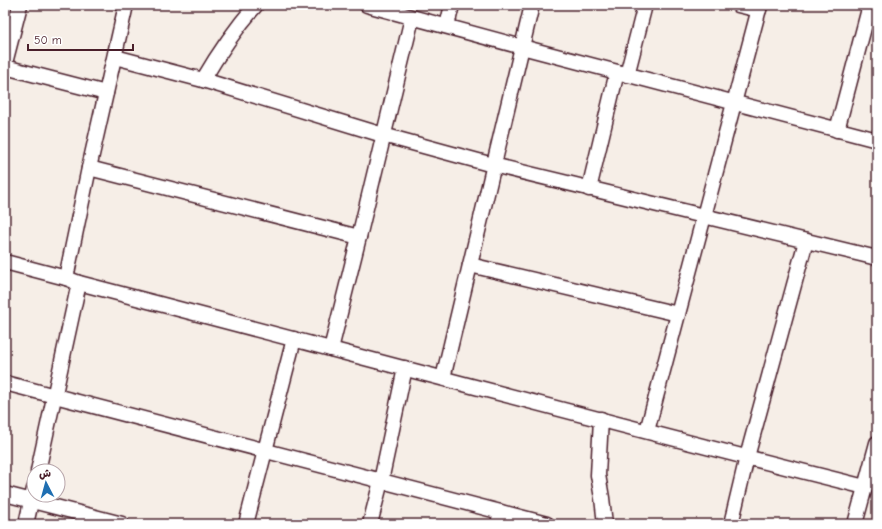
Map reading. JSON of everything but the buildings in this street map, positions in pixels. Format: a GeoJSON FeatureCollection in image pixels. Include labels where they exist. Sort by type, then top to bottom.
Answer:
{"type":"FeatureCollection","features":[{"type":"Feature","properties":{"kind":"street"},"geometry":{"type":"LineString","coordinates":[[5,63],[20,5]]}},
{"type":"Feature","properties":{"kind":"street"},"geometry":{"type":"LineString","coordinates":[[40,463],[54,396],[89,168],[126,5]]}},
{"type":"Feature","properties":{"kind":"street"},"geometry":{"type":"LineString","coordinates":[[203,80],[215,59],[256,5]]}},
{"type":"Feature","properties":{"kind":"street"},"geometry":{"type":"LineString","coordinates":[[367,5],[622,74],[877,140]]}},
{"type":"Feature","properties":{"kind":"street"},"geometry":{"type":"LineString","coordinates":[[448,26],[452,5]]}},
{"type":"Feature","properties":{"kind":"street"},"geometry":{"type":"LineString","coordinates":[[443,378],[532,5]]}},
{"type":"Feature","properties":{"kind":"street"},"geometry":{"type":"LineString","coordinates":[[589,188],[622,74],[645,5]]}},
{"type":"Feature","properties":{"kind":"street"},"geometry":{"type":"LineString","coordinates":[[647,431],[760,8],[738,5]]}},
{"type":"Feature","properties":{"kind":"street"},"geometry":{"type":"LineString","coordinates":[[838,130],[870,5]]}},
{"type":"Feature","properties":{"kind":"street"},"geometry":{"type":"LineString","coordinates":[[330,349],[359,237],[412,18]]}},
{"type":"Feature","properties":{"kind":"street"},"geometry":{"type":"LineString","coordinates":[[115,57],[203,80],[493,166],[877,258]]}},
{"type":"Feature","properties":{"kind":"street"},"geometry":{"type":"LineString","coordinates":[[5,67],[106,93]]}},
{"type":"Feature","properties":{"kind":"street"},"geometry":{"type":"LineString","coordinates":[[89,168],[359,237]]}},
{"type":"Feature","properties":{"kind":"street"},"geometry":{"type":"LineString","coordinates":[[731,524],[747,457],[806,240]]}},
{"type":"Feature","properties":{"kind":"street"},"geometry":{"type":"LineString","coordinates":[[5,262],[330,349],[865,487]]}},
{"type":"Feature","properties":{"kind":"street"},"geometry":{"type":"LineString","coordinates":[[470,265],[678,314]]}},
{"type":"Feature","properties":{"kind":"street"},"geometry":{"type":"LineString","coordinates":[[246,524],[294,339]]}},
{"type":"Feature","properties":{"kind":"street"},"geometry":{"type":"LineString","coordinates":[[370,524],[381,481],[405,368]]}},
{"type":"Feature","properties":{"kind":"street"},"geometry":{"type":"LineString","coordinates":[[5,383],[381,481],[499,518],[548,524]]}},
{"type":"Feature","properties":{"kind":"street"},"geometry":{"type":"LineString","coordinates":[[601,419],[598,475],[604,524]]}},
{"type":"Feature","properties":{"kind":"street"},"geometry":{"type":"LineString","coordinates":[[855,524],[877,443]]}},
{"type":"Feature","properties":{"kind":"street"},"geometry":{"type":"LineString","coordinates":[[5,494],[26,495]]}},
{"type":"Feature","properties":{"kind":"street"},"geometry":{"type":"LineString","coordinates":[[26,524],[31,503]]}},
{"type":"Feature","properties":{"kind":"street"},"geometry":{"type":"LineString","coordinates":[[58,503],[122,524]]}}]}
